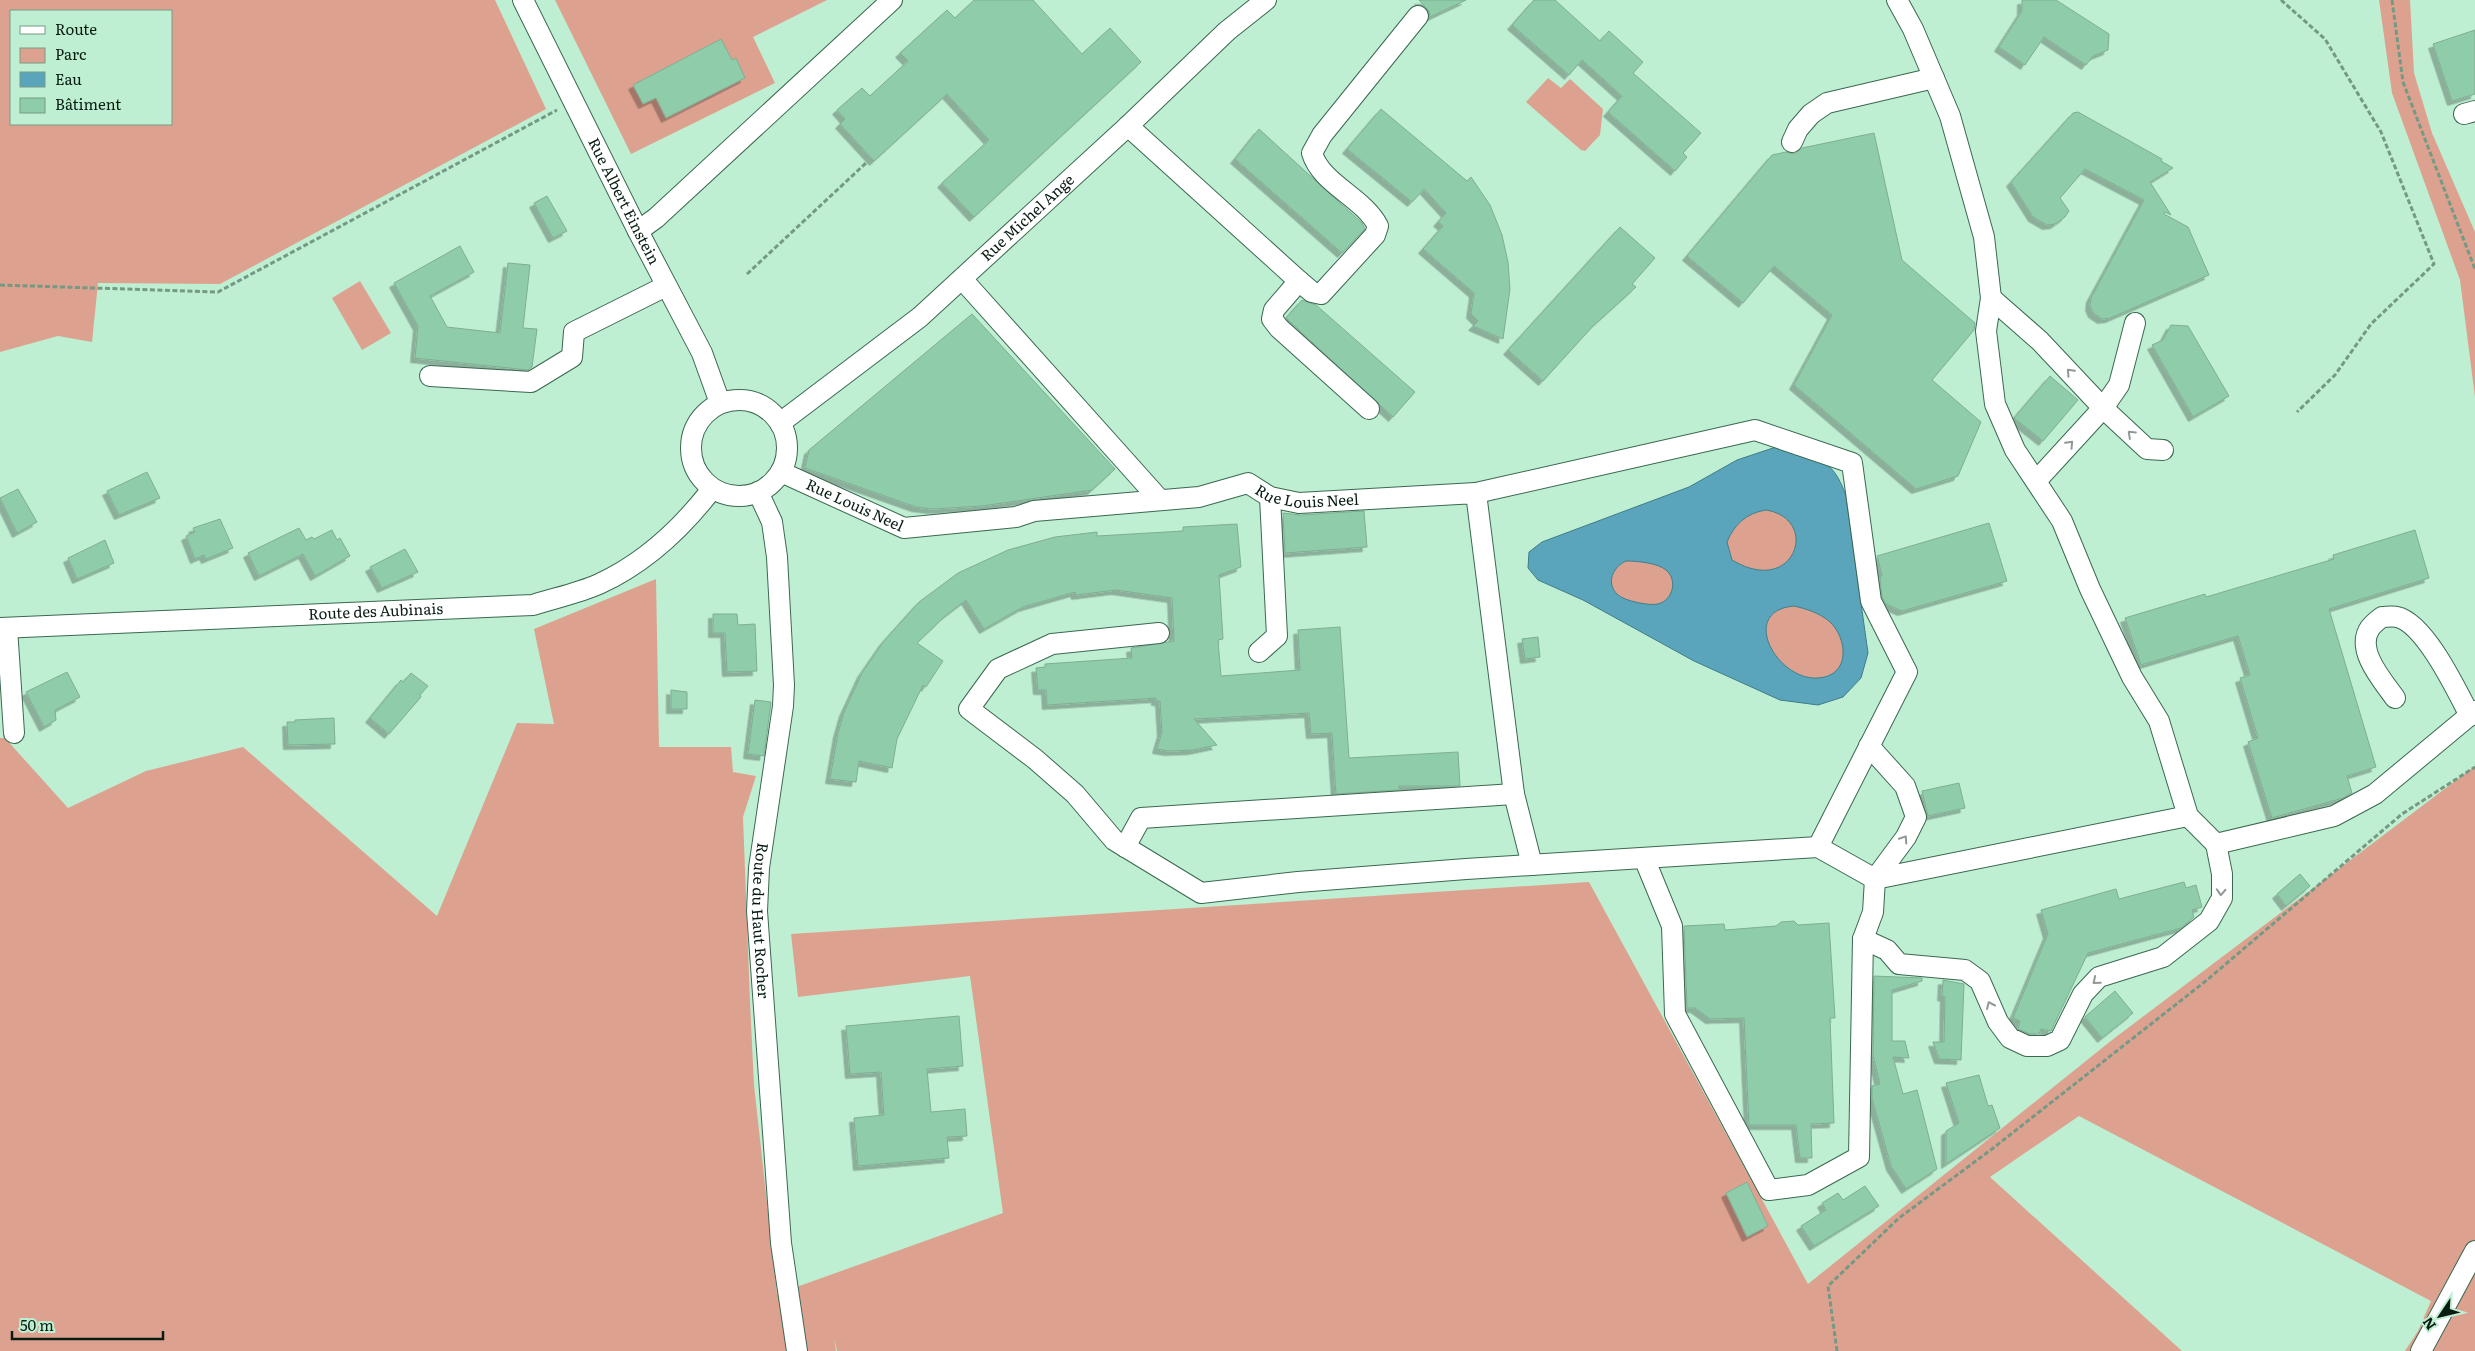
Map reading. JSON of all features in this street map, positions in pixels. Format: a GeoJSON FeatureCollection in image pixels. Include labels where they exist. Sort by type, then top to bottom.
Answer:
{"type":"FeatureCollection","features":[{"type":"Feature","properties":{"kind":"street","name":"Rue Albert Einstein"},"geometry":{"type":"LineString","coordinates":[[523,0],[638,231],[706,361],[720,403]]}},
{"type":"Feature","properties":{"kind":"street"},"geometry":{"type":"LineString","coordinates":[[638,231],[656,218],[892,0]]}},
{"type":"Feature","properties":{"kind":"street","name":"Rue Michel Ange"},"geometry":{"type":"LineString","coordinates":[[780,423],[920,317],[1128,126],[1227,31],[1266,0]]}},
{"type":"Feature","properties":{"kind":"street"},"geometry":{"type":"LineString","coordinates":[[1863,939],[1886,950],[1899,964],[1965,970],[1980,981],[1998,1022],[2010,1038],[2027,1046],[2047,1046],[2060,1040],[2083,994],[2099,977],[2163,957],[2209,921],[2222,898],[2222,874],[2216,844],[2188,816],[2159,721],[2132,677],[2090,588],[2062,521],[2037,480],[2015,450],[1995,404],[1986,331],[1991,298],[1984,237],[1950,116],[1914,29],[1897,0]]}},
{"type":"Feature","properties":{"kind":"street"},"geometry":{"type":"LineString","coordinates":[[1128,126],[1299,281],[1312,292],[1321,294],[1374,235],[1378,226],[1362,205],[1330,178],[1317,163],[1312,153],[1322,135],[1418,16]]}},
{"type":"Feature","properties":{"kind":"street"},"geometry":{"type":"LineString","coordinates":[[1792,142],[1804,121],[1827,103],[1934,78]]}},
{"type":"Feature","properties":{"kind":"street"},"geometry":{"type":"LineString","coordinates":[[962,279],[1160,500]]}},
{"type":"Feature","properties":{"kind":"street"},"geometry":{"type":"LineString","coordinates":[[1299,281],[1274,310],[1272,319],[1278,328],[1369,409]]}},
{"type":"Feature","properties":{"kind":"street"},"geometry":{"type":"LineString","coordinates":[[430,376],[531,382],[572,357],[574,332],[666,286]]}},
{"type":"Feature","properties":{"kind":"street"},"geometry":{"type":"LineString","coordinates":[[1991,298],[2040,341],[2104,408],[2147,449],[2163,450]]}},
{"type":"Feature","properties":{"kind":"street"},"geometry":{"type":"LineString","coordinates":[[2037,480],[2104,408],[2119,385],[2135,323]]}},
{"type":"Feature","properties":{"kind":"street"},"geometry":{"type":"LineString","coordinates":[[732,400],[747,400],[763,406],[780,423],[787,446],[781,472],[771,484],[758,492],[744,496],[731,496],[712,488],[700,478],[691,453],[691,440],[701,417],[720,403],[732,400]]}},
{"type":"Feature","properties":{"kind":"street","name":"Rue Louis Neel"},"geometry":{"type":"LineString","coordinates":[[781,472],[904,528],[1016,517],[1034,511],[1199,497],[1248,483],[1270,497],[1300,503],[1476,493],[1755,430],[1852,463],[1871,601],[1907,672],[1870,746]]}},
{"type":"Feature","properties":{"kind":"street","name":"Route des Aubinais"},"geometry":{"type":"LineString","coordinates":[[4,628],[533,605],[599,584],[636,563],[666,541],[693,513],[712,488]]}},
{"type":"Feature","properties":{"kind":"street","name":"Route du Haut Rocher"},"geometry":{"type":"LineString","coordinates":[[758,492],[772,522],[777,557],[784,685],[783,706],[760,868],[757,911],[781,1243],[797,1351]]}},
{"type":"Feature","properties":{"kind":"street"},"geometry":{"type":"LineString","coordinates":[[1476,493],[1514,794],[1532,865]]}},
{"type":"Feature","properties":{"kind":"street"},"geometry":{"type":"LineString","coordinates":[[1259,652],[1277,636],[1270,497]]}},
{"type":"Feature","properties":{"kind":"street"},"geometry":{"type":"LineString","coordinates":[[2216,844],[2334,816],[2376,794],[2472,714],[2420,631],[2398,617],[2382,617],[2369,628],[2366,646],[2371,664],[2395,698]]}},
{"type":"Feature","properties":{"kind":"street"},"geometry":{"type":"LineString","coordinates":[[4,628],[14,733]]}},
{"type":"Feature","properties":{"kind":"street"},"geometry":{"type":"LineString","coordinates":[[1159,633],[1052,644],[998,669],[968,710],[1035,759],[1069,788],[1114,840],[1201,893],[1298,882],[1818,846],[1875,879],[2188,816]]}},
{"type":"Feature","properties":{"kind":"street"},"geometry":{"type":"LineString","coordinates":[[1644,858],[1672,926],[1675,1014],[1769,1190],[1808,1185],[1859,1157],[1863,939],[1873,912],[1875,879],[1906,837],[1916,817],[1905,786],[1870,746],[1818,846]]}},
{"type":"Feature","properties":{"kind":"street"},"geometry":{"type":"LineString","coordinates":[[1125,847],[1141,818],[1514,794]]}},
{"type":"Feature","properties":{"kind":"street"},"geometry":{"type":"LineString","coordinates":[[2421,1351],[2475,1251]]}},
{"type":"Feature","properties":{"kind":"path"},"geometry":{"type":"LineString","coordinates":[[2281,0],[2325,39],[2381,132],[2434,264],[2371,324],[2335,375],[2297,412]]}},
{"type":"Feature","properties":{"kind":"path"},"geometry":{"type":"LineString","coordinates":[[2392,0],[2403,82],[2475,269]]}},
{"type":"Feature","properties":{"kind":"path"},"geometry":{"type":"LineString","coordinates":[[0,285],[218,292],[560,108]]}},
{"type":"Feature","properties":{"kind":"path"},"geometry":{"type":"LineString","coordinates":[[747,274],[866,163]]}},
{"type":"Feature","properties":{"kind":"path"},"geometry":{"type":"LineString","coordinates":[[1837,1351],[1828,1286],[1899,1218],[1992,1149],[2207,980],[2402,814],[2475,767]]}},
{"type":"Feature","properties":{"kind":"green space"},"geometry":{"type":"Polygon","coordinates":[[[0,0],[495,0],[546,109],[220,284],[98,283],[92,342],[58,336],[0,352],[0,0]]]}},
{"type":"Feature","properties":{"kind":"green space"},"geometry":{"type":"Polygon","coordinates":[[[555,0],[827,0],[753,37],[775,83],[631,154],[555,0]]]}},
{"type":"Feature","properties":{"kind":"green space"},"geometry":{"type":"Polygon","coordinates":[[[2379,0],[2410,0],[2414,73],[2432,133],[2475,232],[2475,397],[2460,280],[2392,93],[2379,0]]]}},
{"type":"Feature","properties":{"kind":"green space"},"geometry":{"type":"Polygon","coordinates":[[[1548,78],[1561,88],[1570,79],[1603,109],[1600,135],[1585,151],[1581,150],[1526,102],[1548,78]]]}},
{"type":"Feature","properties":{"kind":"green space"},"geometry":{"type":"Polygon","coordinates":[[[360,281],[391,333],[362,350],[332,298],[360,281]]]}},
{"type":"Feature","properties":{"kind":"green space"},"geometry":{"type":"Polygon","coordinates":[[[1766,510],[1783,516],[1793,527],[1796,540],[1793,553],[1785,563],[1772,569],[1754,569],[1732,560],[1727,542],[1733,530],[1747,517],[1766,510]]]}},
{"type":"Feature","properties":{"kind":"green space"},"geometry":{"type":"Polygon","coordinates":[[[1626,561],[1653,564],[1670,574],[1673,584],[1672,589],[1663,602],[1643,604],[1618,595],[1612,585],[1612,576],[1617,567],[1626,561]]]}},
{"type":"Feature","properties":{"kind":"green space"},"geometry":{"type":"Polygon","coordinates":[[[656,579],[659,747],[731,747],[733,772],[756,776],[743,817],[750,1002],[754,1085],[777,1294],[1003,1213],[970,976],[798,997],[791,934],[1589,882],[1808,1284],[2112,1040],[2475,766],[2475,1351],[2405,1351],[2418,1331],[2431,1301],[2079,1116],[1990,1177],[2182,1351],[837,1351],[834,1338],[836,1351],[0,1351],[0,738],[5,738],[68,808],[146,771],[243,747],[437,916],[517,723],[554,724],[534,629],[656,579]]]}},
{"type":"Feature","properties":{"kind":"green space"},"geometry":{"type":"Polygon","coordinates":[[[1794,606],[1804,608],[1825,618],[1835,628],[1840,637],[1843,646],[1841,664],[1829,676],[1818,678],[1803,676],[1789,669],[1778,658],[1770,645],[1766,632],[1768,620],[1777,611],[1794,606]]]}},
{"type":"Feature","properties":{"kind":"water"},"geometry":{"type":"Polygon","coordinates":[[[1776,447],[1820,460],[1828,465],[1841,483],[1846,496],[1868,653],[1861,678],[1843,697],[1818,705],[1780,700],[1694,661],[1583,600],[1538,580],[1528,568],[1529,552],[1542,542],[1689,487],[1737,460],[1776,447]],[[1766,510],[1747,517],[1733,530],[1727,542],[1732,560],[1754,569],[1772,569],[1785,563],[1793,553],[1796,540],[1793,527],[1783,516],[1766,510]],[[1626,561],[1614,571],[1611,581],[1614,590],[1621,597],[1637,602],[1658,604],[1663,602],[1670,594],[1673,584],[1670,574],[1666,570],[1653,564],[1636,561],[1626,561]],[[1794,606],[1777,611],[1768,620],[1766,632],[1770,645],[1778,658],[1789,669],[1803,676],[1818,678],[1829,676],[1836,671],[1841,664],[1843,646],[1835,628],[1829,621],[1804,608],[1794,606]]]}},
{"type":"Feature","properties":{"kind":"building"},"geometry":{"type":"Polygon","coordinates":[[[974,0],[1033,0],[1082,54],[1110,28],[1141,62],[974,217],[942,183],[989,140],[947,94],[874,161],[840,124],[845,119],[837,110],[862,88],[870,96],[908,61],[900,53],[947,10],[955,18],[974,0]]]}},
{"type":"Feature","properties":{"kind":"building"},"geometry":{"type":"Polygon","coordinates":[[[1419,0],[1466,0],[1430,17],[1429,11],[1419,0]]]}},
{"type":"Feature","properties":{"kind":"building"},"geometry":{"type":"Polygon","coordinates":[[[1534,0],[1555,0],[1600,41],[1609,31],[1643,62],[1633,73],[1701,133],[1683,153],[1687,157],[1675,171],[1608,112],[1622,96],[1582,60],[1569,75],[1512,25],[1534,0]]]}},
{"type":"Feature","properties":{"kind":"building"},"geometry":{"type":"Polygon","coordinates":[[[2022,0],[2056,0],[2109,34],[2108,50],[2093,56],[2086,65],[2044,37],[2025,65],[1999,47],[2022,11],[2022,0]]]}},
{"type":"Feature","properties":{"kind":"building"},"geometry":{"type":"Polygon","coordinates":[[[2475,30],[2475,94],[2452,101],[2433,44],[2475,30]]]}},
{"type":"Feature","properties":{"kind":"building"},"geometry":{"type":"Polygon","coordinates":[[[721,39],[732,60],[736,58],[745,78],[666,118],[656,98],[643,104],[633,85],[721,39]]]}},
{"type":"Feature","properties":{"kind":"building"},"geometry":{"type":"Polygon","coordinates":[[[1381,109],[1467,181],[1471,177],[1490,205],[1502,235],[1508,262],[1510,289],[1503,339],[1473,326],[1478,321],[1471,314],[1474,293],[1423,249],[1443,226],[1438,222],[1446,213],[1424,189],[1412,202],[1347,149],[1381,109]]]}},
{"type":"Feature","properties":{"kind":"building"},"geometry":{"type":"Polygon","coordinates":[[[2078,112],[2162,159],[2161,161],[2173,168],[2150,182],[2171,215],[2165,212],[2164,214],[2188,227],[2209,275],[2110,318],[2102,319],[2093,313],[2090,306],[2091,298],[2144,200],[2085,169],[2060,198],[2069,211],[2065,217],[2055,224],[2047,225],[2033,217],[2011,182],[2073,113],[2078,112]]]}},
{"type":"Feature","properties":{"kind":"building"},"geometry":{"type":"Polygon","coordinates":[[[1259,129],[1362,223],[1365,229],[1342,253],[1235,159],[1259,129]]]}},
{"type":"Feature","properties":{"kind":"building"},"geometry":{"type":"Polygon","coordinates":[[[1874,133],[1902,260],[1975,323],[1974,330],[1932,380],[1981,422],[1958,476],[1916,489],[1794,385],[1832,315],[1774,266],[1743,303],[1687,256],[1772,155],[1786,152],[1794,154],[1802,148],[1874,133]]]}},
{"type":"Feature","properties":{"kind":"building"},"geometry":{"type":"Polygon","coordinates":[[[547,196],[567,231],[553,238],[534,203],[547,196]]]}},
{"type":"Feature","properties":{"kind":"building"},"geometry":{"type":"Polygon","coordinates":[[[1620,227],[1655,258],[1632,284],[1636,287],[1593,326],[1543,381],[1508,350],[1620,227]]]}},
{"type":"Feature","properties":{"kind":"building"},"geometry":{"type":"Polygon","coordinates":[[[460,246],[474,272],[430,296],[447,327],[500,333],[508,263],[530,265],[523,328],[537,329],[532,367],[528,370],[415,358],[418,326],[394,283],[460,246]]]}},
{"type":"Feature","properties":{"kind":"building"},"geometry":{"type":"Polygon","coordinates":[[[1302,300],[1316,305],[1415,392],[1393,417],[1286,318],[1302,300]]]}},
{"type":"Feature","properties":{"kind":"building"},"geometry":{"type":"Polygon","coordinates":[[[972,314],[1115,469],[1092,490],[982,506],[932,509],[916,507],[805,468],[809,450],[972,314]]]}},
{"type":"Feature","properties":{"kind":"building"},"geometry":{"type":"Polygon","coordinates":[[[2171,325],[2188,326],[2229,396],[2193,417],[2152,345],[2163,340],[2171,325]]]}},
{"type":"Feature","properties":{"kind":"building"},"geometry":{"type":"Polygon","coordinates":[[[2050,376],[2078,400],[2043,441],[2014,418],[2050,376]]]}},
{"type":"Feature","properties":{"kind":"building"},"geometry":{"type":"Polygon","coordinates":[[[147,472],[160,498],[119,515],[107,491],[147,472]]]}},
{"type":"Feature","properties":{"kind":"building"},"geometry":{"type":"Polygon","coordinates":[[[18,489],[37,522],[17,533],[0,498],[18,489]]]}},
{"type":"Feature","properties":{"kind":"building"},"geometry":{"type":"Polygon","coordinates":[[[1364,511],[1367,547],[1285,553],[1283,513],[1300,515],[1364,511]]]}},
{"type":"Feature","properties":{"kind":"building"},"geometry":{"type":"Polygon","coordinates":[[[220,519],[233,548],[206,559],[204,555],[195,559],[186,536],[195,532],[193,528],[220,519]]]}},
{"type":"Feature","properties":{"kind":"building"},"geometry":{"type":"Polygon","coordinates":[[[1989,523],[2007,581],[1902,611],[1886,604],[1882,597],[1880,578],[1882,575],[1877,556],[1989,523]]]}},
{"type":"Feature","properties":{"kind":"building"},"geometry":{"type":"Polygon","coordinates":[[[1237,524],[1241,567],[1219,575],[1223,639],[1218,640],[1221,676],[1300,670],[1298,630],[1340,627],[1349,758],[1458,752],[1460,786],[1399,786],[1399,790],[1336,794],[1332,733],[1311,734],[1309,713],[1194,719],[1217,745],[1193,750],[1169,751],[1157,749],[1162,732],[1160,701],[1156,701],[1156,698],[1047,705],[1046,690],[1038,690],[1036,668],[1045,667],[1045,664],[1132,658],[1131,648],[1174,641],[1172,598],[1116,590],[1076,595],[1075,592],[1023,607],[984,629],[966,600],[945,616],[917,643],[943,661],[926,687],[923,685],[897,739],[892,768],[859,761],[856,782],[830,779],[838,733],[844,712],[862,673],[884,641],[919,602],[958,573],[1008,550],[1055,537],[1097,532],[1097,536],[1183,531],[1183,527],[1237,524]]]}},
{"type":"Feature","properties":{"kind":"building"},"geometry":{"type":"Polygon","coordinates":[[[299,528],[306,540],[312,537],[314,539],[332,530],[337,540],[340,538],[350,556],[315,576],[303,554],[259,576],[248,553],[299,528]]]}},
{"type":"Feature","properties":{"kind":"building"},"geometry":{"type":"Polygon","coordinates":[[[2415,530],[2429,578],[2329,609],[2376,767],[2347,776],[2352,793],[2343,798],[2272,818],[2248,742],[2258,738],[2240,678],[2250,675],[2238,636],[2141,665],[2125,618],[2205,594],[2206,597],[2334,559],[2333,555],[2415,530]]]}},
{"type":"Feature","properties":{"kind":"building"},"geometry":{"type":"Polygon","coordinates":[[[105,540],[114,563],[77,579],[68,558],[105,540]]]}},
{"type":"Feature","properties":{"kind":"building"},"geometry":{"type":"Polygon","coordinates":[[[405,549],[418,572],[382,588],[370,567],[405,549]]]}},
{"type":"Feature","properties":{"kind":"building"},"geometry":{"type":"Polygon","coordinates":[[[713,614],[737,614],[738,625],[755,624],[757,671],[727,672],[725,633],[713,633],[713,614]]]}},
{"type":"Feature","properties":{"kind":"building"},"geometry":{"type":"Polygon","coordinates":[[[1538,637],[1540,657],[1525,659],[1522,639],[1538,637]]]}},
{"type":"Feature","properties":{"kind":"building"},"geometry":{"type":"Polygon","coordinates":[[[67,672],[80,697],[55,710],[56,720],[44,727],[26,692],[67,672]]]}},
{"type":"Feature","properties":{"kind":"building"},"geometry":{"type":"Polygon","coordinates":[[[411,673],[428,686],[420,695],[421,697],[389,734],[370,718],[401,680],[403,682],[411,673]]]}},
{"type":"Feature","properties":{"kind":"building"},"geometry":{"type":"Polygon","coordinates":[[[671,690],[687,692],[687,709],[671,709],[671,690]]]}},
{"type":"Feature","properties":{"kind":"building"},"geometry":{"type":"Polygon","coordinates":[[[755,700],[771,702],[764,756],[748,754],[755,700]]]}},
{"type":"Feature","properties":{"kind":"building"},"geometry":{"type":"Polygon","coordinates":[[[334,718],[335,744],[288,745],[287,722],[334,718]]]}},
{"type":"Feature","properties":{"kind":"building"},"geometry":{"type":"Polygon","coordinates":[[[1959,783],[1965,808],[1928,816],[1922,791],[1959,783]]]}},
{"type":"Feature","properties":{"kind":"building"},"geometry":{"type":"Polygon","coordinates":[[[2300,874],[2310,886],[2286,906],[2277,894],[2300,874]]]}},
{"type":"Feature","properties":{"kind":"building"},"geometry":{"type":"Polygon","coordinates":[[[2184,882],[2186,888],[2196,885],[2202,907],[2192,910],[2194,917],[2181,928],[2088,953],[2051,1031],[2041,1029],[2039,1034],[2030,1034],[2018,1029],[2020,1021],[2013,1018],[2048,934],[2041,910],[2116,889],[2119,899],[2184,882]]]}},
{"type":"Feature","properties":{"kind":"building"},"geometry":{"type":"Polygon","coordinates":[[[1794,921],[1798,925],[1829,923],[1835,1018],[1830,1018],[1834,1123],[1811,1124],[1812,1158],[1800,1158],[1796,1125],[1749,1125],[1744,1018],[1710,1019],[1695,1008],[1687,1008],[1684,926],[1724,924],[1725,930],[1776,926],[1781,922],[1794,921]]]}},
{"type":"Feature","properties":{"kind":"building"},"geometry":{"type":"Polygon","coordinates":[[[1874,976],[1922,978],[1922,981],[1892,990],[1892,1041],[1905,1041],[1909,1058],[1893,1057],[1903,1094],[1917,1090],[1937,1169],[1906,1189],[1891,1166],[1872,1098],[1872,1086],[1880,1084],[1873,1055],[1874,976]]]}},
{"type":"Feature","properties":{"kind":"building"},"geometry":{"type":"Polygon","coordinates":[[[1943,980],[1964,984],[1961,1060],[1939,1059],[1933,1042],[1944,1042],[1945,997],[1942,996],[1943,980]]]}},
{"type":"Feature","properties":{"kind":"building"},"geometry":{"type":"Polygon","coordinates":[[[2115,991],[2133,1013],[2102,1038],[2085,1017],[2115,991]]]}},
{"type":"Feature","properties":{"kind":"building"},"geometry":{"type":"Polygon","coordinates":[[[959,1016],[963,1066],[927,1069],[931,1112],[965,1109],[967,1136],[947,1137],[949,1158],[858,1166],[854,1118],[884,1115],[881,1072],[850,1074],[846,1026],[959,1016]]]}},
{"type":"Feature","properties":{"kind":"building"},"geometry":{"type":"Polygon","coordinates":[[[1979,1075],[1988,1106],[1992,1105],[2000,1128],[1946,1164],[1946,1131],[1959,1123],[1946,1083],[1979,1075]]]}},
{"type":"Feature","properties":{"kind":"building"},"geometry":{"type":"Polygon","coordinates":[[[1747,1182],[1768,1226],[1747,1237],[1726,1193],[1747,1182]]]}},
{"type":"Feature","properties":{"kind":"building"},"geometry":{"type":"Polygon","coordinates":[[[1865,1186],[1879,1206],[1814,1246],[1801,1226],[1826,1210],[1822,1203],[1838,1193],[1843,1200],[1865,1186]]]}}]}
